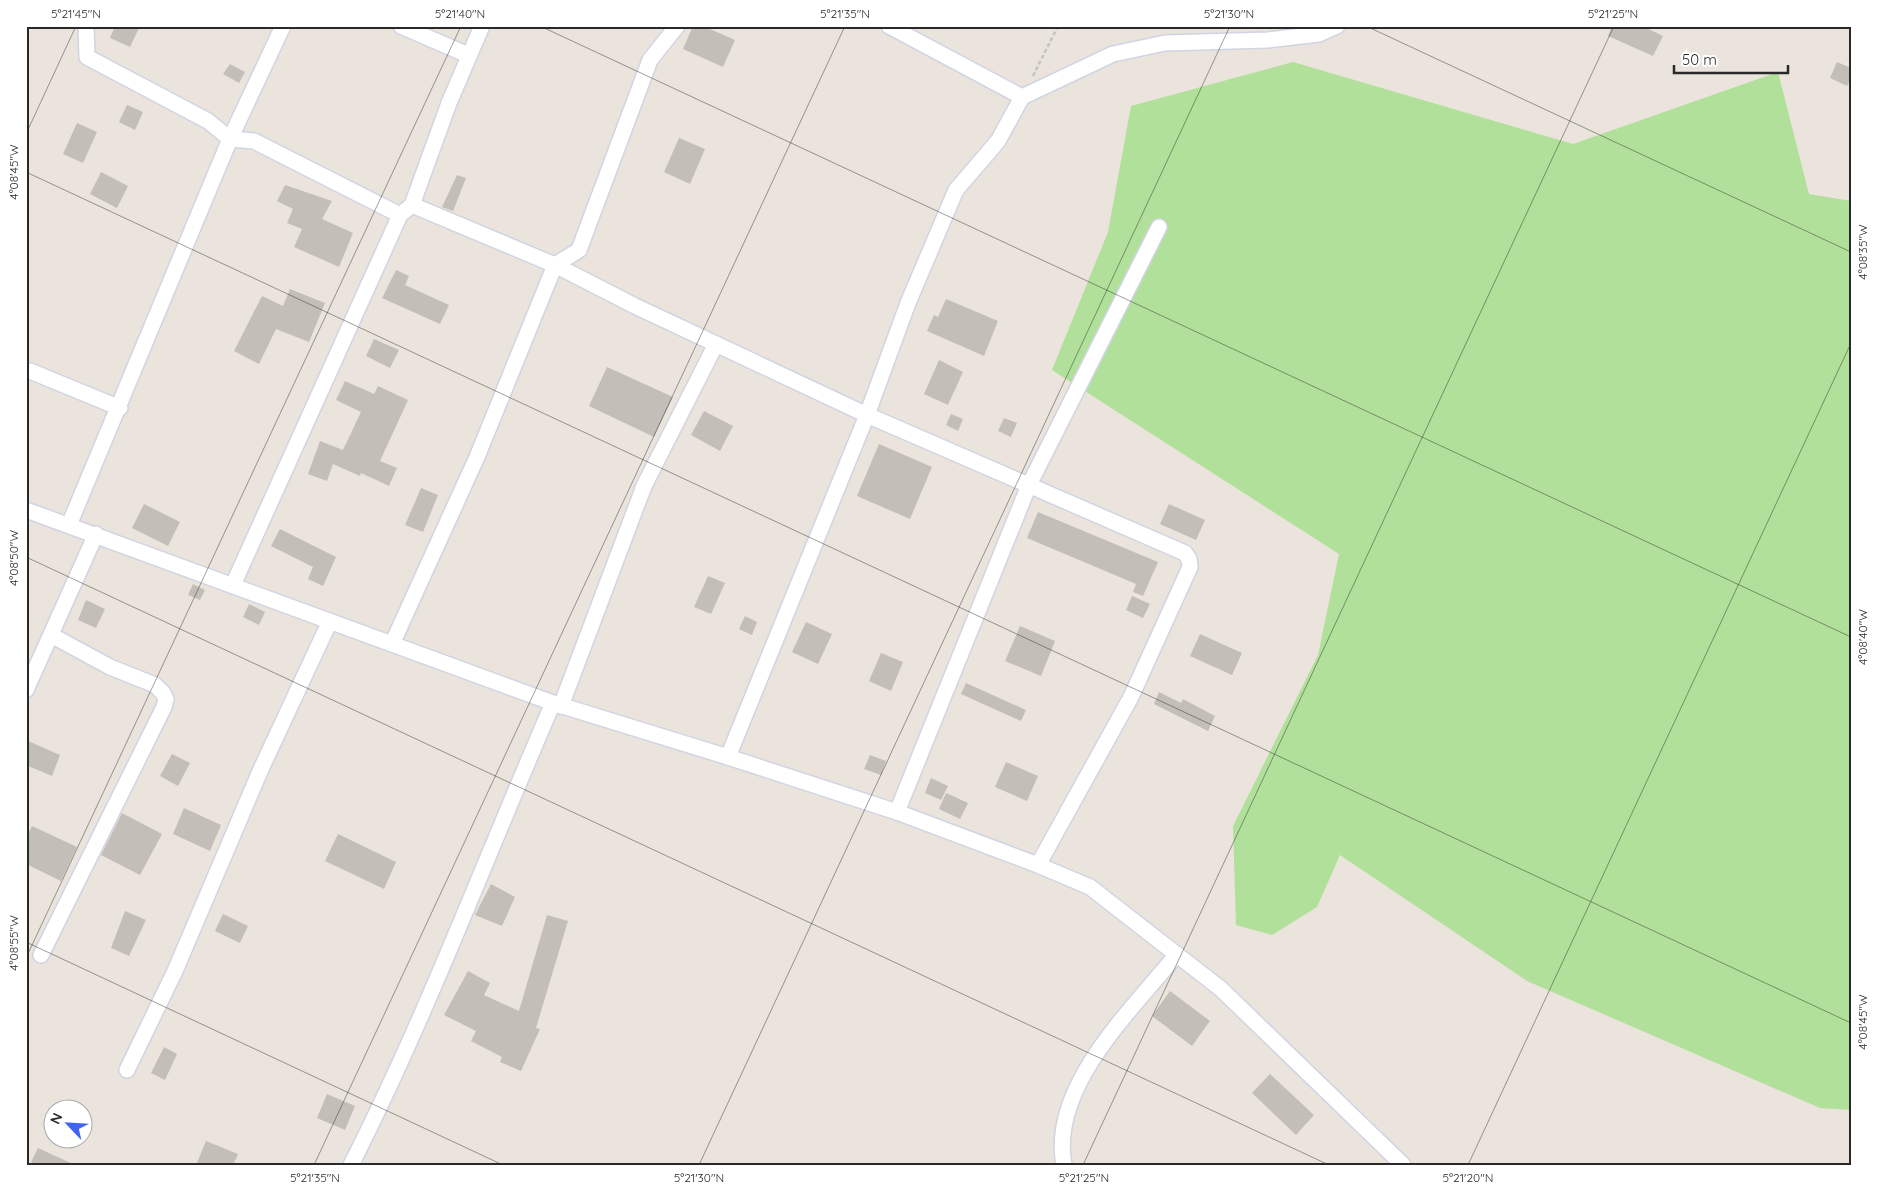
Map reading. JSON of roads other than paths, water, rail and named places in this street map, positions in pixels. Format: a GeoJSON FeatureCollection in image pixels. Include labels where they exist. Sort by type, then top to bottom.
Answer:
{"type":"FeatureCollection","features":[{"type":"Feature","properties":{"kind":"street"},"geometry":{"type":"LineString","coordinates":[[86,26],[86,57],[208,121],[230,139],[254,141],[400,215]]}},
{"type":"Feature","properties":{"kind":"street"},"geometry":{"type":"LineString","coordinates":[[70,525],[230,139],[284,26]]}},
{"type":"Feature","properties":{"kind":"street"},"geometry":{"type":"LineString","coordinates":[[401,26],[468,55]]}},
{"type":"Feature","properties":{"kind":"street"},"geometry":{"type":"LineString","coordinates":[[233,585],[400,215],[412,204],[468,55],[482,26]]}},
{"type":"Feature","properties":{"kind":"street"},"geometry":{"type":"LineString","coordinates":[[392,644],[477,457],[555,265],[579,250],[650,60],[677,26]]}},
{"type":"Feature","properties":{"kind":"street"},"geometry":{"type":"LineString","coordinates":[[889,26],[1022,97]]}},
{"type":"Feature","properties":{"kind":"street"},"geometry":{"type":"LineString","coordinates":[[728,756],[867,415],[908,302],[956,190],[998,141],[1022,97],[1113,54],[1165,43],[1268,40],[1319,34],[1337,26]]}},
{"type":"Feature","properties":{"kind":"street"},"geometry":{"type":"LineString","coordinates":[[412,204],[555,265],[635,306],[867,415],[1185,553],[1190,560],[1190,567],[1132,697],[1038,865]]}},
{"type":"Feature","properties":{"kind":"street"},"geometry":{"type":"LineString","coordinates":[[897,812],[1030,485],[1159,227]]}},
{"type":"Feature","properties":{"kind":"street"},"geometry":{"type":"LineString","coordinates":[[351,1165],[409,1042],[557,704],[644,486],[716,344]]}},
{"type":"Feature","properties":{"kind":"street"},"geometry":{"type":"LineString","coordinates":[[30,371],[120,408]]}},
{"type":"Feature","properties":{"kind":"street"},"geometry":{"type":"LineString","coordinates":[[26,510],[557,704],[728,756],[897,812],[1038,865],[1090,887],[1221,989],[1403,1165]]}},
{"type":"Feature","properties":{"kind":"street"},"geometry":{"type":"LineString","coordinates":[[26,690],[96,534]]}},
{"type":"Feature","properties":{"kind":"street"},"geometry":{"type":"LineString","coordinates":[[127,1070],[175,971],[261,769],[330,621]]}},
{"type":"Feature","properties":{"kind":"street"},"geometry":{"type":"LineString","coordinates":[[41,955],[164,707],[166,699],[163,692],[154,686],[110,667],[51,635]]}},
{"type":"Feature","properties":{"kind":"street"},"geometry":{"type":"LineString","coordinates":[[1064,1165],[1060,1147],[1067,1110],[1095,1054],[1177,954]]}}]}
